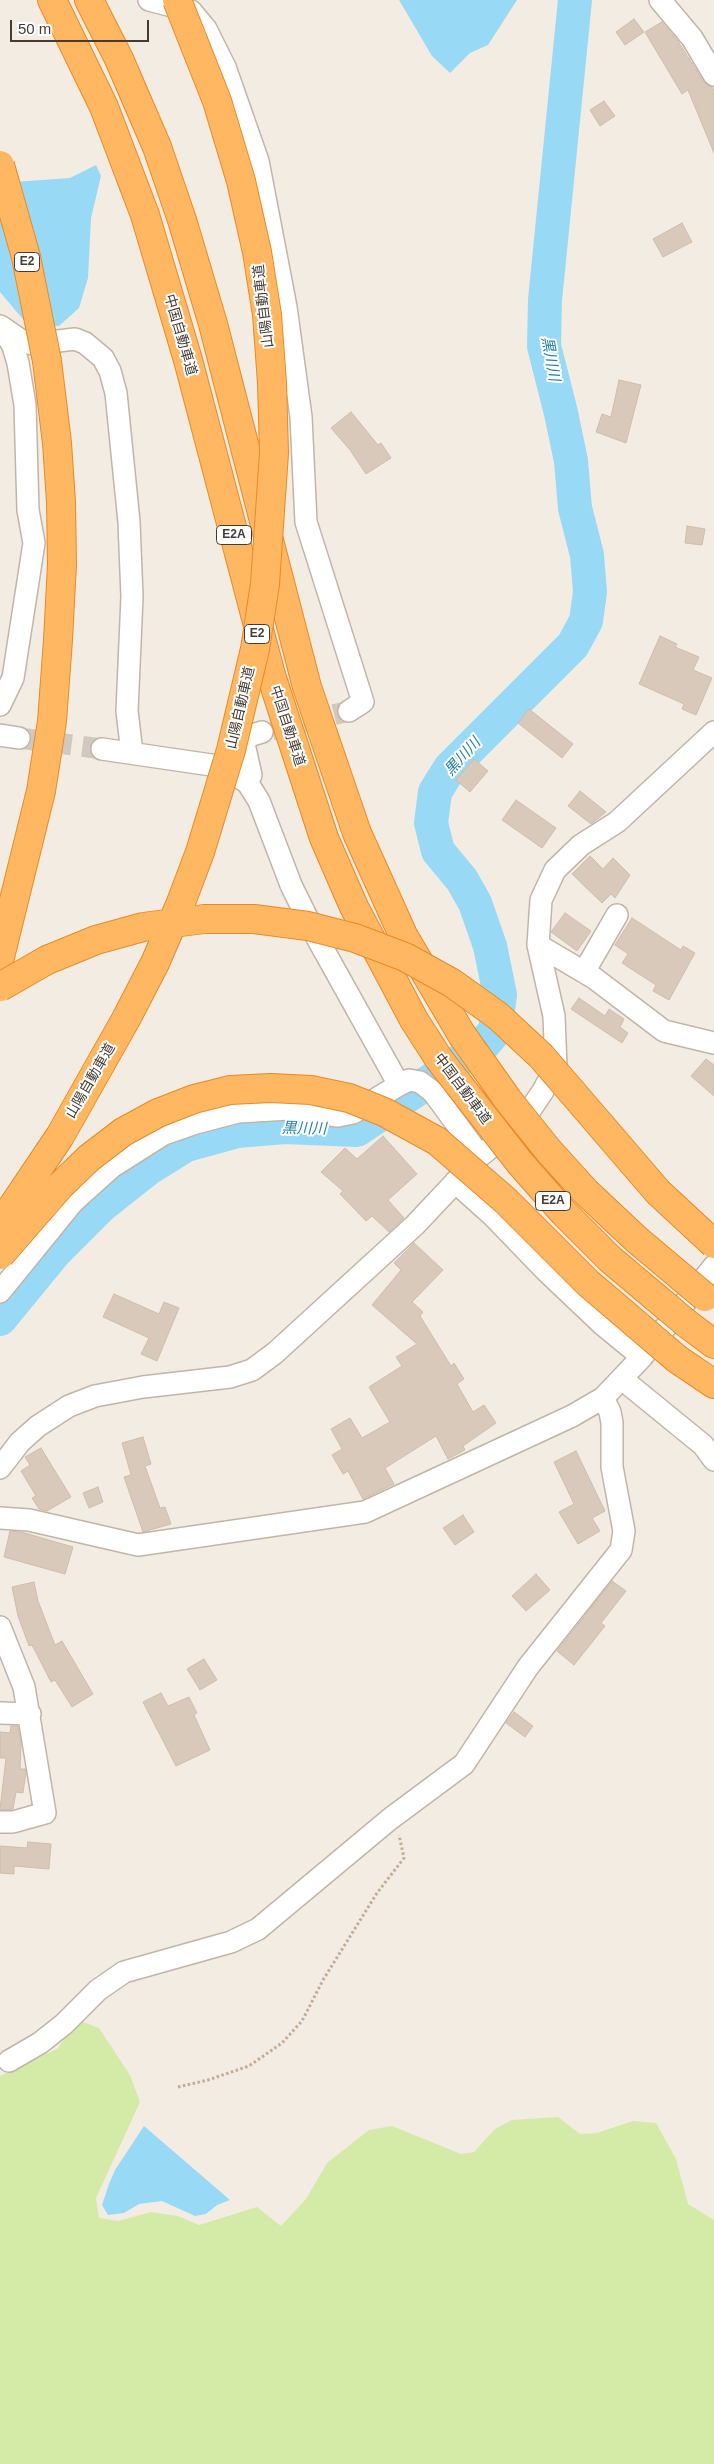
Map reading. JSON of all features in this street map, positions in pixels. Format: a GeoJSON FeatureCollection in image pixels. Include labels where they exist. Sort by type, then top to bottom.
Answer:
{"type":"FeatureCollection","features":[{"type":"Feature","properties":{"kind":"highway","name":"中国自動車道"},"geometry":{"type":"LineString","coordinates":[[52,0],[104,107],[145,215],[188,360],[271,675],[324,838],[354,907],[414,1020],[439,1059],[520,1163],[564,1213],[610,1258],[686,1323],[714,1344]]}},
{"type":"Feature","properties":{"kind":"highway","name":"E2A"},"geometry":{"type":"LineString","coordinates":[[89,0],[119,59],[156,147],[182,220],[213,324],[307,687],[357,833],[403,935],[462,1036],[548,1150],[586,1192],[636,1239],[710,1300]]}},
{"type":"Feature","properties":{"kind":"highway","name":"山陽自動車道"},"geometry":{"type":"LineString","coordinates":[[0,1225],[60,1136],[126,1019],[155,963],[180,905],[200,852],[231,750],[255,649],[265,584],[274,453],[272,383],[264,297],[257,252],[241,181],[217,101],[177,0]]}},
{"type":"Feature","properties":{"kind":"highway","name":"E2"},"geometry":{"type":"LineString","coordinates":[[0,165],[26,257],[47,361],[57,443],[61,502],[62,564],[52,721],[41,791],[0,957]]}},
{"type":"Feature","properties":{"kind":"highway"},"geometry":{"type":"LineString","coordinates":[[0,987],[47,960],[96,940],[143,927],[204,919],[254,919],[308,926],[355,938],[405,956],[452,983],[498,1016],[541,1056],[658,1192],[714,1244]]}},
{"type":"Feature","properties":{"kind":"highway"},"geometry":{"type":"LineString","coordinates":[[0,1255],[34,1214],[89,1158],[123,1132],[158,1113],[194,1099],[230,1090],[271,1088],[311,1090],[349,1098],[384,1112],[437,1142],[482,1179],[588,1283],[678,1359],[714,1384]]}},
{"type":"Feature","properties":{"kind":"street"},"geometry":{"type":"LineString","coordinates":[[149,0],[191,11],[206,29],[225,67],[258,161],[286,307],[301,417],[306,522],[363,702],[349,711]]}},
{"type":"Feature","properties":{"kind":"street"},"geometry":{"type":"LineString","coordinates":[[660,0],[692,38],[714,75]]}},
{"type":"Feature","properties":{"kind":"street"},"geometry":{"type":"LineString","coordinates":[[0,705],[14,678],[34,543],[28,510],[25,404],[13,346],[1,327]]}},
{"type":"Feature","properties":{"kind":"street"},"geometry":{"type":"LineString","coordinates":[[1,327],[22,341],[33,344],[75,339],[85,343],[103,358],[110,371],[116,393],[129,522],[132,597],[127,711],[132,753]]}},
{"type":"Feature","properties":{"kind":"street"},"geometry":{"type":"LineString","coordinates":[[247,782],[251,775],[244,744],[249,736],[262,732]]}},
{"type":"Feature","properties":{"kind":"street"},"geometry":{"type":"LineString","coordinates":[[0,1468],[20,1442],[38,1426],[69,1406],[95,1396],[143,1387],[230,1377],[252,1370],[275,1353],[415,1225],[480,1156],[522,1122],[543,1091],[556,1067],[554,1016],[538,945],[541,900],[555,870],[581,845],[630,810],[714,732]]}},
{"type":"Feature","properties":{"kind":"street"},"geometry":{"type":"LineString","coordinates":[[102,748],[218,766],[247,782],[259,801],[291,885],[317,938],[399,1085]]}},
{"type":"Feature","properties":{"kind":"street"},"geometry":{"type":"LineString","coordinates":[[584,972],[617,915]]}},
{"type":"Feature","properties":{"kind":"street"},"geometry":{"type":"LineString","coordinates":[[538,945],[584,972],[664,1031],[714,1043]]}},
{"type":"Feature","properties":{"kind":"street"},"geometry":{"type":"LineString","coordinates":[[0,1292],[73,1202],[112,1167],[164,1134],[196,1123],[238,1112],[289,1109],[338,1116],[352,1113],[409,1080],[420,1082],[433,1092],[480,1156]]}},
{"type":"Feature","properties":{"kind":"street"},"geometry":{"type":"LineString","coordinates":[[455,1182],[493,1216],[546,1271],[642,1357]]}},
{"type":"Feature","properties":{"kind":"street"},"geometry":{"type":"LineString","coordinates":[[0,1518],[29,1520],[138,1545],[365,1512],[572,1416],[603,1398],[642,1357],[714,1266]]}},
{"type":"Feature","properties":{"kind":"street"},"geometry":{"type":"LineString","coordinates":[[622,1379],[702,1445],[714,1460]]}},
{"type":"Feature","properties":{"kind":"street"},"geometry":{"type":"LineString","coordinates":[[9,2060],[40,2042],[64,2024],[98,1990],[124,1972],[231,1942],[258,1930],[390,1819],[464,1764],[528,1666],[621,1550],[624,1530],[612,1467],[612,1424],[610,1412],[603,1398]]}},
{"type":"Feature","properties":{"kind":"street"},"geometry":{"type":"LineString","coordinates":[[0,1627],[24,1687],[45,1813],[13,1822],[0,1822]]}},
{"type":"Feature","properties":{"kind":"street"},"geometry":{"type":"LineString","coordinates":[[0,1713],[30,1714]]}},
{"type":"Feature","properties":{"kind":"path"},"geometry":{"type":"LineString","coordinates":[[178,2087],[208,2080],[249,2066],[282,2043],[302,2021],[377,1893],[404,1858],[401,1839],[390,1819]]}},
{"type":"Feature","properties":{"kind":"green space"},"geometry":{"type":"Polygon","coordinates":[[[78,2020],[99,2028],[130,2075],[140,2102],[96,2198],[99,2218],[118,2221],[151,2212],[178,2216],[199,2225],[257,2207],[281,2226],[306,2199],[327,2163],[369,2130],[392,2126],[461,2154],[474,2152],[495,2129],[512,2120],[558,2117],[580,2134],[597,2133],[633,2121],[656,2123],[676,2159],[688,2204],[714,2220],[714,2464],[0,2464],[0,2076],[57,2049],[78,2020]]]}},
{"type":"Feature","properties":{"kind":"water"},"geometry":{"type":"Polygon","coordinates":[[[399,0],[517,0],[488,45],[470,53],[450,73],[432,56],[399,0]]]}},
{"type":"Feature","properties":{"kind":"water"},"geometry":{"type":"Polygon","coordinates":[[[96,165],[101,176],[91,218],[88,278],[79,308],[59,326],[27,324],[0,292],[0,183],[70,178],[96,165]]]}},
{"type":"Feature","properties":{"kind":"water"},"geometry":{"type":"Polygon","coordinates":[[[144,2126],[230,2200],[217,2205],[206,2214],[195,2216],[162,2201],[139,2204],[124,2213],[108,2215],[102,2205],[109,2184],[115,2170],[144,2126]]]}},
{"type":"Feature","properties":{"kind":"building"},"geometry":{"type":"Polygon","coordinates":[[[634,19],[644,32],[625,45],[616,32],[634,19]]]}},
{"type":"Feature","properties":{"kind":"building"},"geometry":{"type":"Polygon","coordinates":[[[662,22],[678,41],[703,81],[712,87],[714,91],[714,153],[688,90],[682,94],[645,32],[662,22]]]}},
{"type":"Feature","properties":{"kind":"building"},"geometry":{"type":"Polygon","coordinates":[[[604,101],[615,116],[600,126],[590,110],[604,101]]]}},
{"type":"Feature","properties":{"kind":"building"},"geometry":{"type":"Polygon","coordinates":[[[682,223],[692,242],[663,257],[653,239],[682,223]]]}},
{"type":"Feature","properties":{"kind":"building"},"geometry":{"type":"Polygon","coordinates":[[[619,380],[641,385],[626,443],[596,432],[602,414],[611,417],[619,380]]]}},
{"type":"Feature","properties":{"kind":"building"},"geometry":{"type":"Polygon","coordinates":[[[351,412],[378,445],[381,443],[391,458],[366,474],[350,450],[331,428],[351,412]]]}},
{"type":"Feature","properties":{"kind":"building"},"geometry":{"type":"Polygon","coordinates":[[[687,526],[705,529],[702,545],[685,543],[687,526]]]}},
{"type":"Feature","properties":{"kind":"building"},"geometry":{"type":"Polygon","coordinates":[[[660,636],[677,644],[675,647],[699,657],[693,670],[712,678],[696,715],[682,709],[684,704],[639,684],[660,636]]]}},
{"type":"Feature","properties":{"kind":"building"},"geometry":{"type":"Polygon","coordinates":[[[529,709],[573,744],[562,758],[518,723],[529,709]]]}},
{"type":"Feature","properties":{"kind":"building"},"geometry":{"type":"Polygon","coordinates":[[[474,759],[488,771],[470,792],[456,780],[474,759]]]}},
{"type":"Feature","properties":{"kind":"building"},"geometry":{"type":"Polygon","coordinates":[[[580,791],[606,812],[591,824],[568,806],[580,791]]]}},
{"type":"Feature","properties":{"kind":"building"},"geometry":{"type":"Polygon","coordinates":[[[516,800],[556,828],[542,848],[502,820],[516,800]]]}},
{"type":"Feature","properties":{"kind":"building"},"geometry":{"type":"Polygon","coordinates":[[[590,856],[603,869],[613,858],[630,875],[615,898],[611,894],[602,903],[572,874],[590,856]]]}},
{"type":"Feature","properties":{"kind":"building"},"geometry":{"type":"Polygon","coordinates":[[[565,913],[591,931],[577,951],[551,932],[565,913]]]}},
{"type":"Feature","properties":{"kind":"building"},"geometry":{"type":"Polygon","coordinates":[[[632,918],[681,950],[683,946],[695,953],[669,1000],[653,991],[656,985],[622,963],[628,954],[615,945],[632,918]]]}},
{"type":"Feature","properties":{"kind":"building"},"geometry":{"type":"Polygon","coordinates":[[[579,998],[605,1016],[609,1009],[624,1019],[620,1027],[628,1033],[622,1043],[571,1009],[579,998]]]}},
{"type":"Feature","properties":{"kind":"building"},"geometry":{"type":"Polygon","coordinates":[[[706,1059],[714,1065],[714,1096],[691,1076],[706,1059]]]}},
{"type":"Feature","properties":{"kind":"building"},"geometry":{"type":"Polygon","coordinates":[[[383,1136],[417,1174],[388,1200],[404,1218],[389,1232],[372,1216],[366,1221],[340,1194],[343,1191],[321,1172],[345,1148],[357,1159],[383,1136]]]}},
{"type":"Feature","properties":{"kind":"building"},"geometry":{"type":"Polygon","coordinates":[[[414,1243],[443,1270],[412,1302],[423,1312],[420,1316],[451,1366],[454,1363],[464,1379],[457,1384],[473,1412],[484,1405],[496,1423],[463,1446],[465,1450],[448,1459],[436,1436],[385,1468],[394,1484],[363,1499],[348,1471],[343,1474],[332,1455],[342,1449],[331,1429],[350,1418],[362,1438],[390,1422],[369,1387],[402,1366],[396,1357],[417,1344],[372,1305],[401,1270],[394,1263],[414,1243]]]}},
{"type":"Feature","properties":{"kind":"building"},"geometry":{"type":"Polygon","coordinates":[[[114,1294],[159,1314],[164,1302],[179,1308],[157,1361],[141,1354],[149,1338],[103,1317],[114,1294]]]}},
{"type":"Feature","properties":{"kind":"building"},"geometry":{"type":"Polygon","coordinates":[[[143,1437],[151,1464],[145,1466],[160,1508],[165,1507],[171,1524],[143,1532],[124,1477],[131,1475],[122,1443],[143,1437]]]}},
{"type":"Feature","properties":{"kind":"building"},"geometry":{"type":"Polygon","coordinates":[[[41,1448],[71,1497],[47,1511],[39,1509],[32,1498],[36,1496],[21,1471],[30,1465],[25,1457],[41,1448]]]}},
{"type":"Feature","properties":{"kind":"building"},"geometry":{"type":"Polygon","coordinates":[[[576,1451],[605,1511],[592,1518],[600,1531],[578,1544],[559,1512],[574,1504],[554,1462],[576,1451]]]}},
{"type":"Feature","properties":{"kind":"building"},"geometry":{"type":"Polygon","coordinates":[[[98,1487],[103,1502],[89,1508],[83,1493],[98,1487]]]}},
{"type":"Feature","properties":{"kind":"building"},"geometry":{"type":"Polygon","coordinates":[[[463,1515],[474,1532],[455,1545],[443,1528],[463,1515]]]}},
{"type":"Feature","properties":{"kind":"building"},"geometry":{"type":"Polygon","coordinates":[[[10,1531],[21,1532],[73,1547],[65,1574],[4,1557],[10,1531]]]}},
{"type":"Feature","properties":{"kind":"building"},"geometry":{"type":"Polygon","coordinates":[[[536,1574],[550,1590],[526,1611],[512,1596],[536,1574]]]}},
{"type":"Feature","properties":{"kind":"building"},"geometry":{"type":"Polygon","coordinates":[[[612,1581],[626,1591],[601,1623],[605,1626],[574,1665],[557,1651],[612,1581]]]}},
{"type":"Feature","properties":{"kind":"building"},"geometry":{"type":"Polygon","coordinates":[[[34,1582],[38,1601],[55,1645],[62,1641],[93,1694],[72,1707],[55,1680],[51,1682],[32,1645],[29,1646],[18,1616],[12,1587],[34,1582]]]}},
{"type":"Feature","properties":{"kind":"building"},"geometry":{"type":"Polygon","coordinates":[[[204,1659],[217,1680],[200,1690],[187,1669],[204,1659]]]}},
{"type":"Feature","properties":{"kind":"building"},"geometry":{"type":"Polygon","coordinates":[[[161,1693],[168,1706],[189,1697],[197,1713],[194,1715],[210,1750],[176,1766],[143,1702],[161,1693]]]}},
{"type":"Feature","properties":{"kind":"building"},"geometry":{"type":"Polygon","coordinates":[[[514,1712],[533,1726],[525,1737],[506,1723],[514,1712]]]}},
{"type":"Feature","properties":{"kind":"building"},"geometry":{"type":"Polygon","coordinates":[[[11,1726],[18,1726],[21,1744],[20,1769],[25,1769],[26,1772],[23,1793],[16,1792],[13,1809],[5,1810],[0,1809],[6,1758],[0,1758],[0,1732],[10,1733],[11,1726]]]}},
{"type":"Feature","properties":{"kind":"building"},"geometry":{"type":"Polygon","coordinates":[[[28,1842],[51,1844],[49,1869],[14,1866],[14,1874],[0,1873],[0,1846],[27,1848],[28,1842]]]}},
{"type":"Feature","properties":{"kind":"waterway","name":"黒川川"},"geometry":{"type":"LineString","coordinates":[[0,1319],[55,1252],[101,1206],[149,1168],[186,1145],[237,1131],[285,1127],[357,1130],[482,1046],[495,1031],[500,995],[490,946],[475,903],[462,880],[438,851],[431,823],[435,792],[450,768],[573,645],[586,621],[590,592],[587,555],[575,508],[571,461],[544,346],[545,300],[575,0]]}},
{"type":"Feature","properties":{"kind":"tunnel"},"geometry":{"type":"LineString","coordinates":[[272,730],[349,711]]}},
{"type":"Feature","properties":{"kind":"tunnel"},"geometry":{"type":"LineString","coordinates":[[19,738],[102,749]]}}]}
